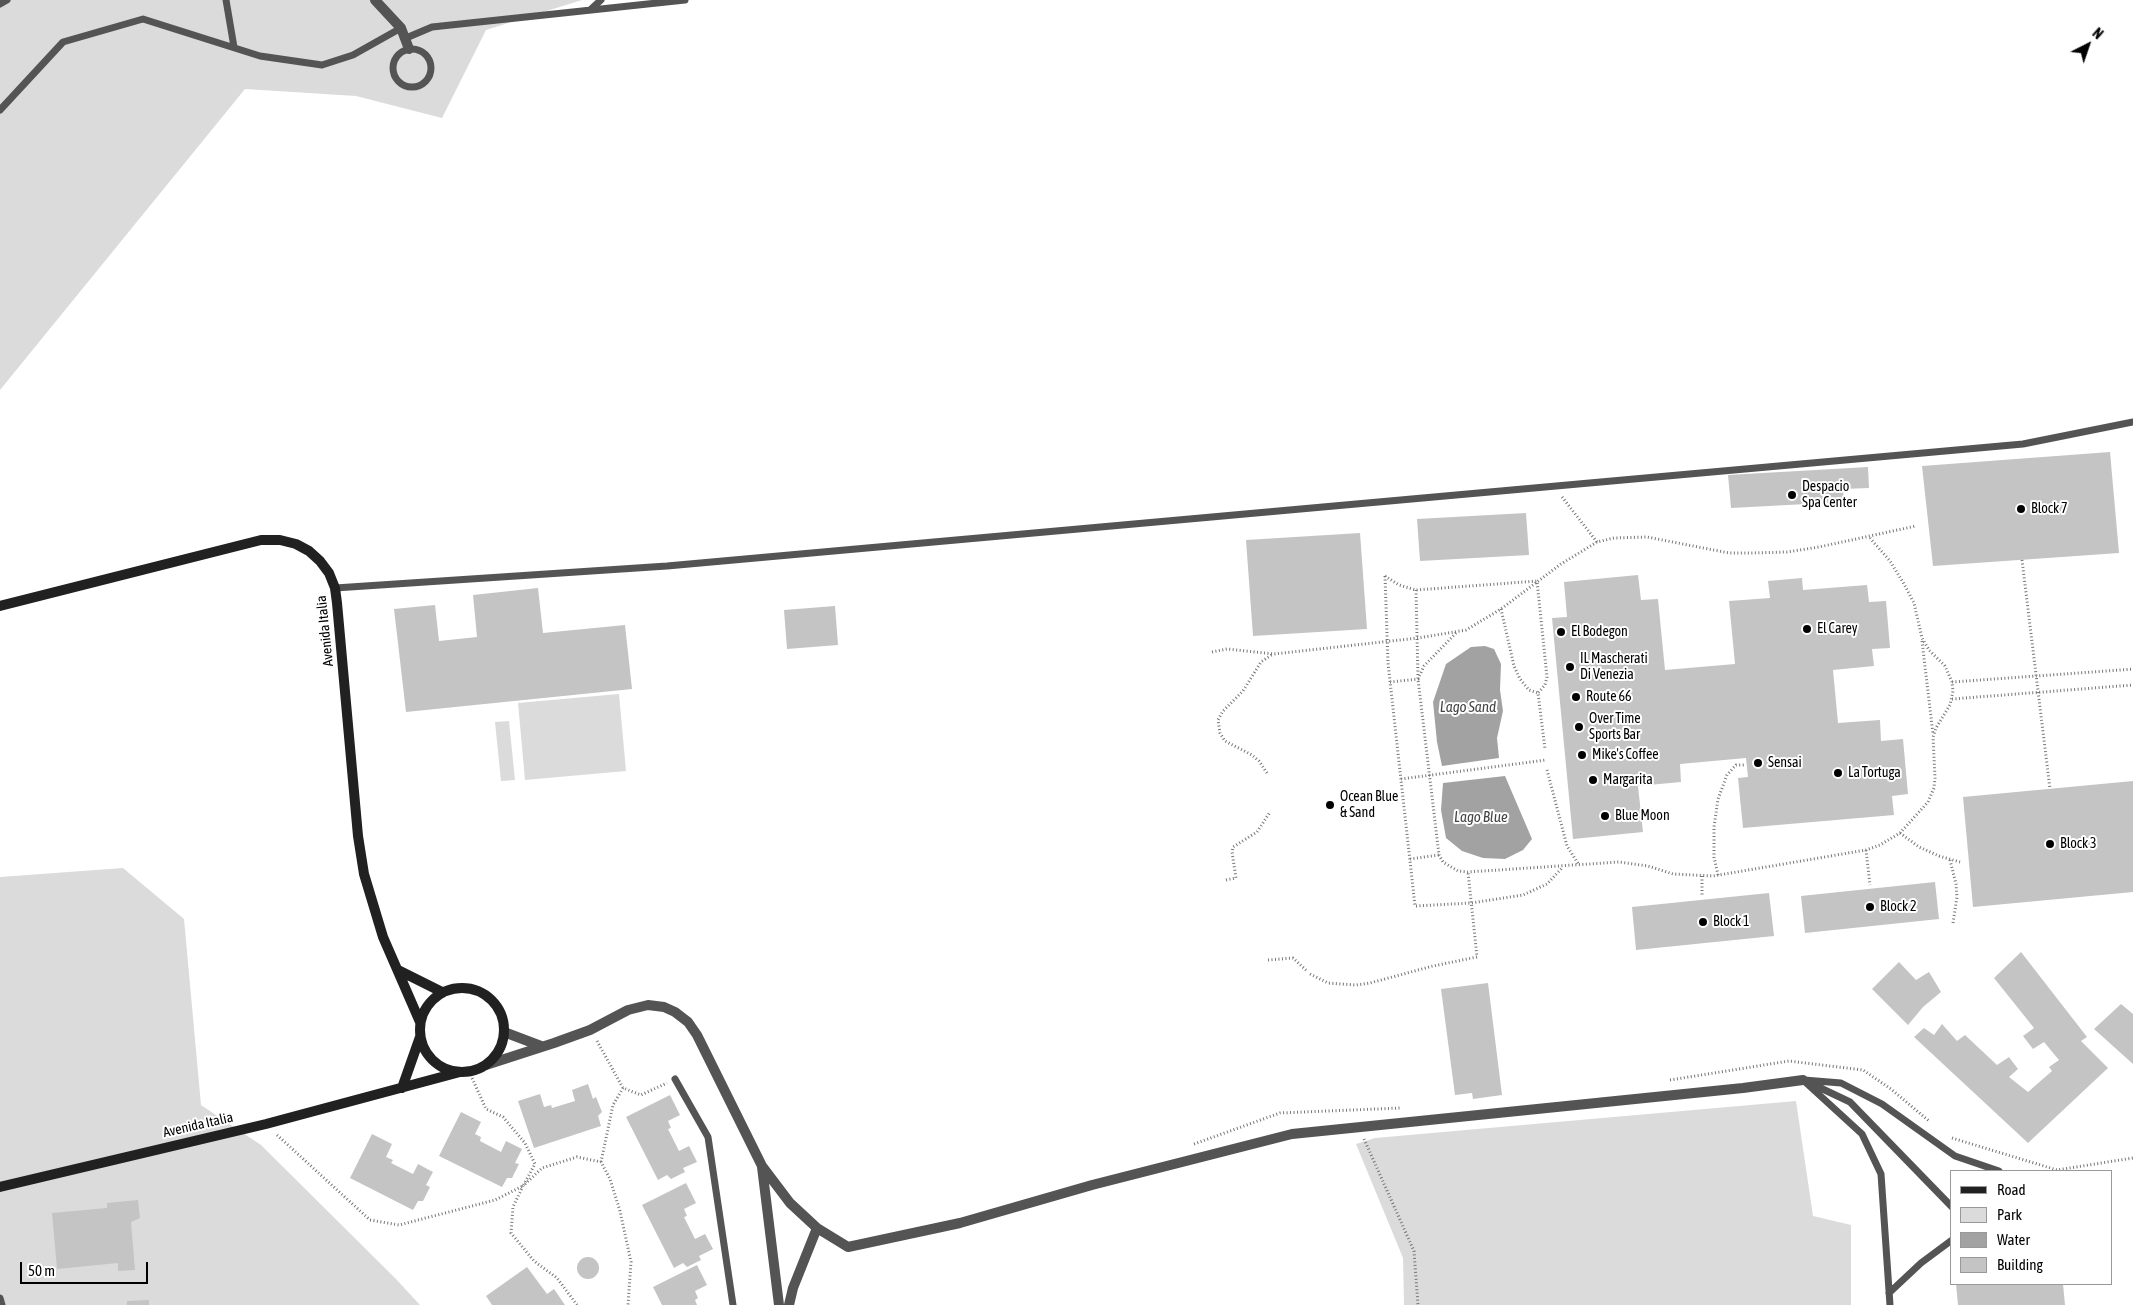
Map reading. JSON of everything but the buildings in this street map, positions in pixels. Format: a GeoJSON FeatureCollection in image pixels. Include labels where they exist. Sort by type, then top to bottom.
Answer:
{"type":"FeatureCollection","features":[{"type":"Feature","properties":{"kind":"street"},"geometry":{"type":"LineString","coordinates":[[375,0],[404,33],[409,48]]}},
{"type":"Feature","properties":{"kind":"street","name":"Avenida Italia"},"geometry":{"type":"LineString","coordinates":[[0,606],[261,540],[280,540],[296,544],[308,550],[320,561],[329,574],[335,588],[358,836],[364,874],[383,938],[420,1022]]}},
{"type":"Feature","properties":{"kind":"street"},"geometry":{"type":"LineString","coordinates":[[398,970],[442,992]]}},
{"type":"Feature","properties":{"kind":"street"},"geometry":{"type":"LineString","coordinates":[[402,1088],[420,1037],[420,1022],[424,1009],[432,999],[442,992],[454,988],[467,987],[485,994],[498,1008],[503,1020],[502,1045],[486,1065]]}},
{"type":"Feature","properties":{"kind":"street"},"geometry":{"type":"LineString","coordinates":[[420,1037],[425,1050],[434,1062],[446,1069],[464,1072],[541,1046],[554,1044],[590,1030],[628,1010],[648,1005],[664,1007],[676,1012],[688,1022],[697,1035],[762,1166],[790,1203],[817,1228],[848,1247],[960,1223],[1092,1185],[1292,1134],[1733,1089],[1803,1080]]}},
{"type":"Feature","properties":{"kind":"street"},"geometry":{"type":"LineString","coordinates":[[504,1032],[541,1046]]}},
{"type":"Feature","properties":{"kind":"street","name":"Avenida Italia"},"geometry":{"type":"LineString","coordinates":[[0,1187],[266,1124],[464,1072]]}},
{"type":"Feature","properties":{"kind":"street"},"geometry":{"type":"LineString","coordinates":[[762,1166],[779,1305]]}},
{"type":"Feature","properties":{"kind":"street"},"geometry":{"type":"LineString","coordinates":[[788,1305],[817,1228]]}},
{"type":"Feature","properties":{"kind":"lane"},"geometry":{"type":"LineString","coordinates":[[0,4],[6,0]]}},
{"type":"Feature","properties":{"kind":"lane"},"geometry":{"type":"LineString","coordinates":[[226,0],[234,47]]}},
{"type":"Feature","properties":{"kind":"lane"},"geometry":{"type":"LineString","coordinates":[[590,10],[601,0]]}},
{"type":"Feature","properties":{"kind":"lane"},"geometry":{"type":"LineString","coordinates":[[0,110],[63,42],[144,19],[260,56],[322,65],[353,55],[404,33],[432,27],[685,0]]}},
{"type":"Feature","properties":{"kind":"lane"},"geometry":{"type":"LineString","coordinates":[[409,48],[422,51],[430,60],[431,67],[428,79],[411,87],[400,82],[393,72],[392,66],[398,54],[409,48]]}},
{"type":"Feature","properties":{"kind":"lane"},"geometry":{"type":"LineString","coordinates":[[335,588],[666,566],[2023,444],[2133,422]]}},
{"type":"Feature","properties":{"kind":"lane"},"geometry":{"type":"LineString","coordinates":[[675,1079],[708,1137],[733,1305]]}},
{"type":"Feature","properties":{"kind":"lane"},"geometry":{"type":"LineString","coordinates":[[1803,1080],[1841,1083],[1882,1104],[1955,1156],[1996,1170]]}},
{"type":"Feature","properties":{"kind":"lane"},"geometry":{"type":"LineString","coordinates":[[1803,1080],[1850,1102],[1950,1205]]}},
{"type":"Feature","properties":{"kind":"lane"},"geometry":{"type":"LineString","coordinates":[[1803,1080],[1862,1134],[1881,1174],[1890,1305]]}},
{"type":"Feature","properties":{"kind":"lane"},"geometry":{"type":"LineString","coordinates":[[1889,1293],[1921,1263],[1950,1241]]}},
{"type":"Feature","properties":{"kind":"lane"},"geometry":{"type":"LineString","coordinates":[[0,1298],[2,1305]]}},
{"type":"Feature","properties":{"kind":"path"},"geometry":{"type":"LineString","coordinates":[[1554,486],[1597,542]]}},
{"type":"Feature","properties":{"kind":"path"},"geometry":{"type":"LineString","coordinates":[[1212,652],[1227,649],[1274,654],[1456,633],[1483,621],[1537,581],[1597,542],[1614,538],[1648,537],[1728,553],[1787,552],[1870,538],[1916,526]]}},
{"type":"Feature","properties":{"kind":"path"},"geometry":{"type":"LineString","coordinates":[[1416,590],[1418,679],[1439,855],[1449,868],[1458,872],[1468,872],[1619,862],[1648,866],[1673,874],[1718,875],[1855,854],[1880,845],[1900,833],[1928,802],[1934,788],[1935,778],[1933,737],[1922,638],[1914,603],[1890,561],[1870,538]]}},
{"type":"Feature","properties":{"kind":"path"},"geometry":{"type":"LineString","coordinates":[[2022,560],[2050,789]]}},
{"type":"Feature","properties":{"kind":"path"},"geometry":{"type":"LineString","coordinates":[[1537,581],[1416,590],[1399,585],[1384,576],[1390,682],[1415,906],[1471,903],[1523,895],[1534,892],[1547,884],[1563,867]]}},
{"type":"Feature","properties":{"kind":"path"},"geometry":{"type":"LineString","coordinates":[[1537,581],[1547,677],[1545,685],[1538,693],[1545,749]]}},
{"type":"Feature","properties":{"kind":"path"},"geometry":{"type":"LineString","coordinates":[[1501,609],[1514,666],[1520,679],[1529,690],[1538,693]]}},
{"type":"Feature","properties":{"kind":"path"},"geometry":{"type":"LineString","coordinates":[[1418,679],[1424,666],[1456,633]]}},
{"type":"Feature","properties":{"kind":"path"},"geometry":{"type":"LineString","coordinates":[[1922,638],[1929,650],[1945,666],[1952,682],[1952,700],[1933,737]]}},
{"type":"Feature","properties":{"kind":"path"},"geometry":{"type":"LineString","coordinates":[[1267,773],[1259,761],[1252,755],[1225,741],[1220,733],[1218,720],[1223,711],[1243,691],[1261,662],[1274,654]]}},
{"type":"Feature","properties":{"kind":"path"},"geometry":{"type":"LineString","coordinates":[[1952,682],[2133,669]]}},
{"type":"Feature","properties":{"kind":"path"},"geometry":{"type":"LineString","coordinates":[[1390,682],[1418,679]]}},
{"type":"Feature","properties":{"kind":"path"},"geometry":{"type":"LineString","coordinates":[[1952,700],[2133,684]]}},
{"type":"Feature","properties":{"kind":"path"},"geometry":{"type":"LineString","coordinates":[[1401,779],[1546,760]]}},
{"type":"Feature","properties":{"kind":"path"},"geometry":{"type":"LineString","coordinates":[[1718,875],[1714,857],[1714,827],[1718,799],[1727,775],[1736,765],[1745,765]]}},
{"type":"Feature","properties":{"kind":"path"},"geometry":{"type":"LineString","coordinates":[[1547,770],[1567,846],[1579,864]]}},
{"type":"Feature","properties":{"kind":"path"},"geometry":{"type":"LineString","coordinates":[[1226,880],[1236,878],[1233,847],[1257,832],[1270,812]]}},
{"type":"Feature","properties":{"kind":"path"},"geometry":{"type":"LineString","coordinates":[[1900,833],[1920,846],[1960,862]]}},
{"type":"Feature","properties":{"kind":"path"},"geometry":{"type":"LineString","coordinates":[[1866,850],[1870,885]]}},
{"type":"Feature","properties":{"kind":"path"},"geometry":{"type":"LineString","coordinates":[[1410,859],[1439,855]]}},
{"type":"Feature","properties":{"kind":"path"},"geometry":{"type":"LineString","coordinates":[[1950,859],[1957,897],[1953,923]]}},
{"type":"Feature","properties":{"kind":"path"},"geometry":{"type":"LineString","coordinates":[[1268,960],[1293,958],[1309,972],[1328,983],[1356,985],[1477,957],[1468,872]]}},
{"type":"Feature","properties":{"kind":"path"},"geometry":{"type":"LineString","coordinates":[[1702,876],[1702,895]]}},
{"type":"Feature","properties":{"kind":"path"},"geometry":{"type":"LineString","coordinates":[[590,1030],[623,1088],[641,1095],[675,1079]]}},
{"type":"Feature","properties":{"kind":"path"},"geometry":{"type":"LineString","coordinates":[[464,1072],[486,1109],[503,1117],[525,1143],[535,1164],[522,1186],[513,1207],[511,1233],[534,1261],[557,1278],[577,1305]]}},
{"type":"Feature","properties":{"kind":"path"},"geometry":{"type":"LineString","coordinates":[[623,1088],[613,1105],[601,1162],[610,1179],[620,1211],[631,1262],[628,1305]]}},
{"type":"Feature","properties":{"kind":"path"},"geometry":{"type":"LineString","coordinates":[[1354,1110],[1359,1127],[1414,1251],[1418,1305]]}},
{"type":"Feature","properties":{"kind":"path"},"geometry":{"type":"LineString","coordinates":[[266,1124],[370,1220],[399,1225],[496,1200],[522,1186],[542,1168],[577,1157],[601,1162]]}},
{"type":"Feature","properties":{"kind":"green space"},"geometry":{"type":"Polygon","coordinates":[[[0,0],[582,0],[486,30],[442,118],[356,96],[245,89],[0,390],[0,0]]]}},
{"type":"Feature","properties":{"kind":"green space"},"geometry":{"type":"Polygon","coordinates":[[[619,694],[626,771],[525,780],[518,703],[619,694]]]}},
{"type":"Feature","properties":{"kind":"green space"},"geometry":{"type":"Polygon","coordinates":[[[509,721],[515,780],[501,781],[495,722],[509,721]]]}},
{"type":"Feature","properties":{"kind":"green space"},"geometry":{"type":"Polygon","coordinates":[[[123,868],[184,919],[201,1105],[261,1145],[420,1305],[0,1305],[0,877],[123,868]]]}},
{"type":"Feature","properties":{"kind":"green space"},"geometry":{"type":"Polygon","coordinates":[[[1796,1101],[1813,1216],[1851,1225],[1851,1305],[1404,1305],[1403,1258],[1356,1144],[1375,1138],[1796,1101]]]}},
{"type":"Feature","properties":{"kind":"water","name":"Lago Sand"},"geometry":{"type":"Polygon","coordinates":[[[1485,646],[1494,649],[1501,664],[1500,690],[1503,711],[1497,738],[1499,758],[1442,766],[1437,742],[1433,702],[1446,664],[1471,647],[1485,646]]]}},
{"type":"Feature","properties":{"kind":"water","name":"Lago Blue"},"geometry":{"type":"Polygon","coordinates":[[[1505,776],[1532,839],[1523,850],[1505,859],[1483,858],[1462,851],[1446,838],[1441,810],[1443,783],[1505,776]]]}},
{"type":"Feature","properties":{"kind":"place","name":"Despacio Spa Center"},"geometry":{"type":"Point","coordinates":[1792,495]}},
{"type":"Feature","properties":{"kind":"place","name":"Block 7"},"geometry":{"type":"Point","coordinates":[2021,509]}},
{"type":"Feature","properties":{"kind":"place","name":"El Carey"},"geometry":{"type":"Point","coordinates":[1807,629]}},
{"type":"Feature","properties":{"kind":"place","name":"El Bodegon"},"geometry":{"type":"Point","coordinates":[1561,632]}},
{"type":"Feature","properties":{"kind":"place","name":"IL Mascherati Di Venezia"},"geometry":{"type":"Point","coordinates":[1570,667]}},
{"type":"Feature","properties":{"kind":"place","name":"Route 66"},"geometry":{"type":"Point","coordinates":[1576,697]}},
{"type":"Feature","properties":{"kind":"place","name":"Over Time Sports Bar"},"geometry":{"type":"Point","coordinates":[1579,727]}},
{"type":"Feature","properties":{"kind":"place","name":"Mike's Coffee"},"geometry":{"type":"Point","coordinates":[1582,755]}},
{"type":"Feature","properties":{"kind":"place","name":"Sensai"},"geometry":{"type":"Point","coordinates":[1758,763]}},
{"type":"Feature","properties":{"kind":"place","name":"La Tortuga"},"geometry":{"type":"Point","coordinates":[1838,773]}},
{"type":"Feature","properties":{"kind":"place","name":"Margarita"},"geometry":{"type":"Point","coordinates":[1593,780]}},
{"type":"Feature","properties":{"kind":"place","name":"Ocean Blue & Sand"},"geometry":{"type":"Point","coordinates":[1330,805]}},
{"type":"Feature","properties":{"kind":"place","name":"Blue Moon"},"geometry":{"type":"Point","coordinates":[1605,816]}},
{"type":"Feature","properties":{"kind":"place","name":"Block 3"},"geometry":{"type":"Point","coordinates":[2050,844]}},
{"type":"Feature","properties":{"kind":"place","name":"Block 2"},"geometry":{"type":"Point","coordinates":[1870,907]}},
{"type":"Feature","properties":{"kind":"place","name":"Block 1"},"geometry":{"type":"Point","coordinates":[1703,922]}}]}
